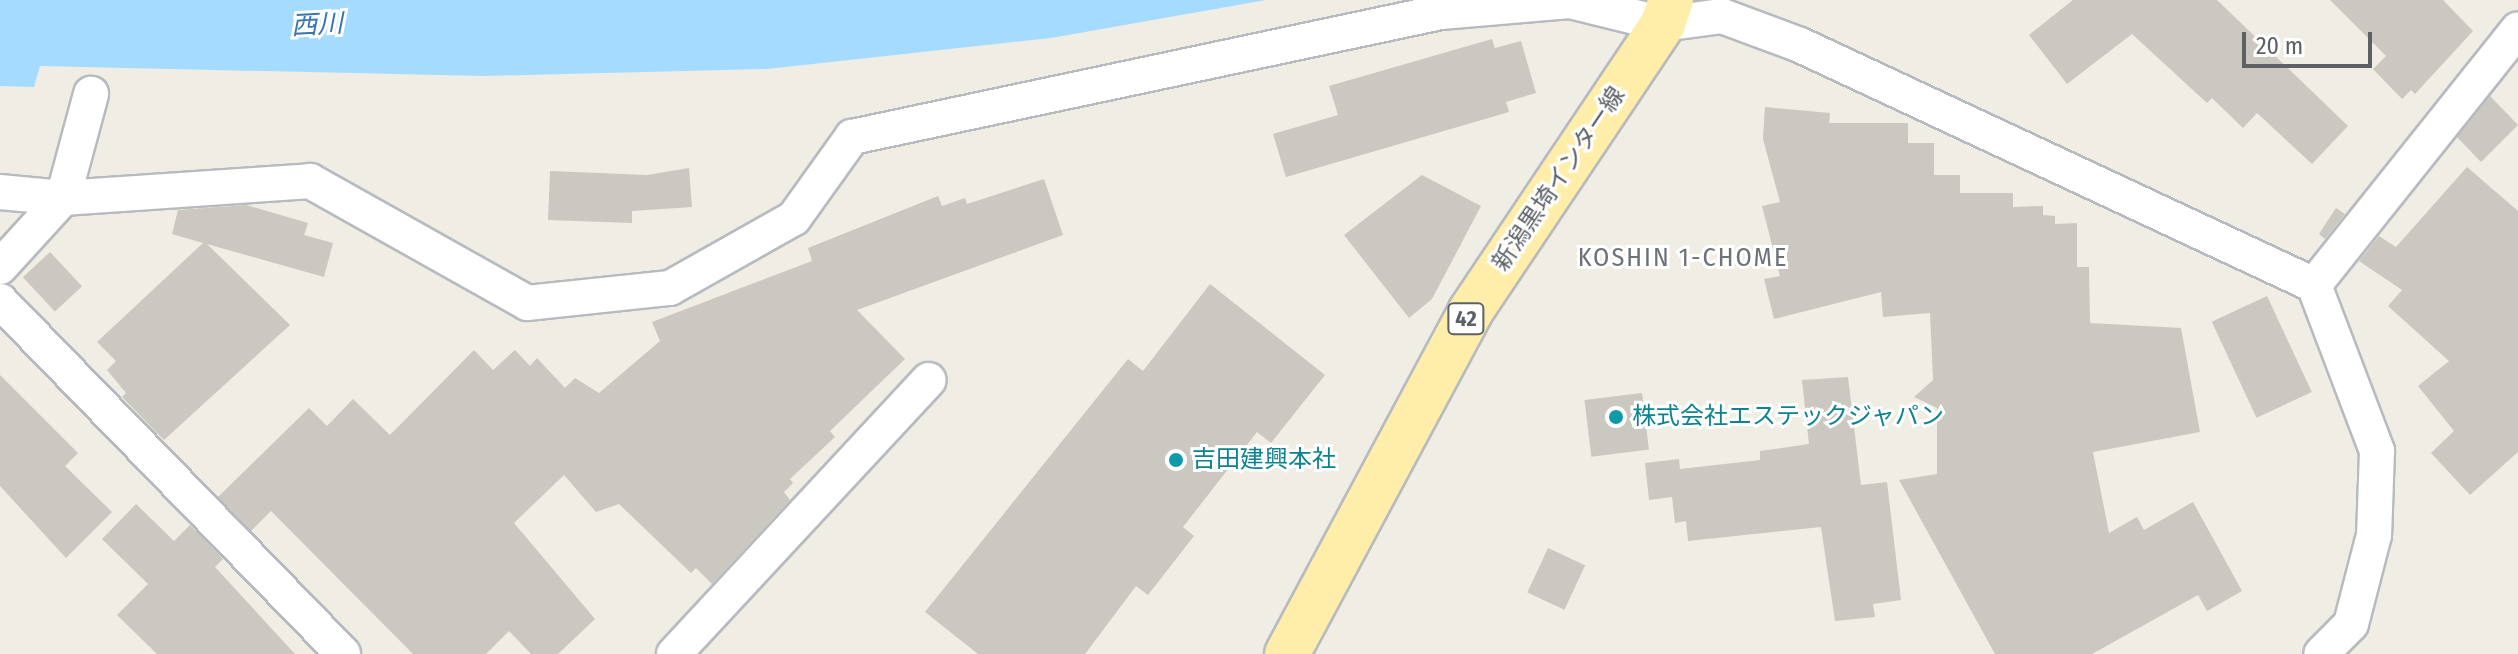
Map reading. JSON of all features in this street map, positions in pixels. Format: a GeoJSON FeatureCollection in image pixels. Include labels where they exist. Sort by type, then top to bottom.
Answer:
{"type":"FeatureCollection","features":[{"type":"Feature","properties":{"kind":"main road","name":"新潟黒埼インター線"},"geometry":{"type":"LineString","coordinates":[[1287,654],[1470,312],[1667,12]]}},
{"type":"Feature","properties":{"kind":"street"},"geometry":{"type":"LineString","coordinates":[[0,192],[63,198],[310,181],[527,303],[670,288],[794,218],[852,137],[1441,12],[1570,1],[1722,16],[1800,45],[2314,285],[2377,451],[2374,535],[2351,624],[2321,654]]}},
{"type":"Feature","properties":{"kind":"street"},"geometry":{"type":"LineString","coordinates":[[2314,285],[2518,29]]}},
{"type":"Feature","properties":{"kind":"street"},"geometry":{"type":"LineString","coordinates":[[0,267],[63,198],[91,94]]}},
{"type":"Feature","properties":{"kind":"street"},"geometry":{"type":"LineString","coordinates":[[0,301],[343,654]]}},
{"type":"Feature","properties":{"kind":"street"},"geometry":{"type":"LineString","coordinates":[[674,654],[929,380]]}},
{"type":"Feature","properties":{"kind":"water","name":"西川"},"geometry":{"type":"Polygon","coordinates":[[[0,0],[1266,0],[1051,38],[767,69],[483,76],[40,66],[34,87],[0,86],[0,0]]]}},
{"type":"Feature","properties":{"kind":"building"},"geometry":{"type":"Polygon","coordinates":[[[2073,0],[2217,0],[2348,126],[2312,164],[2257,113],[2243,128],[2212,98],[2207,103],[2132,34],[2067,84],[2029,35],[2073,0]]]}},
{"type":"Feature","properties":{"kind":"building"},"geometry":{"type":"Polygon","coordinates":[[[2330,0],[2443,0],[2473,31],[2415,94],[2411,90],[2402,99],[2373,69],[2386,56],[2330,0]]]}},
{"type":"Feature","properties":{"kind":"building"},"geometry":{"type":"Polygon","coordinates":[[[1492,39],[1495,48],[1521,41],[1536,93],[1506,102],[1509,112],[1286,177],[1273,134],[1338,115],[1329,86],[1492,39]]]}},
{"type":"Feature","properties":{"kind":"building"},"geometry":{"type":"Polygon","coordinates":[[[2490,96],[2518,125],[2481,162],[2457,137],[2490,96]]]}},
{"type":"Feature","properties":{"kind":"building"},"geometry":{"type":"Polygon","coordinates":[[[1765,107],[1830,113],[1829,123],[1908,123],[1908,143],[1934,143],[1934,175],[1960,175],[1960,193],[2013,193],[2013,207],[2043,206],[2043,215],[2055,216],[2055,224],[2077,223],[2077,267],[2089,267],[2090,323],[2181,328],[2200,432],[2093,452],[2109,533],[2137,517],[2144,530],[2193,502],[2242,591],[2207,611],[2198,595],[2092,654],[1995,654],[1899,480],[1937,474],[1937,408],[1914,397],[1933,380],[1930,313],[1883,317],[1881,292],[1774,319],[1764,279],[1780,276],[1762,206],[1780,202],[1763,139],[1765,107]]]}},
{"type":"Feature","properties":{"kind":"building"},"geometry":{"type":"Polygon","coordinates":[[[2467,167],[2518,211],[2518,452],[2470,495],[2431,453],[2454,431],[2418,386],[2449,361],[2388,306],[2402,290],[2359,261],[2379,236],[2396,247],[2467,167]]]}},
{"type":"Feature","properties":{"kind":"building"},"geometry":{"type":"Polygon","coordinates":[[[689,168],[692,207],[632,211],[632,223],[548,220],[550,171],[647,175],[689,168]]]}},
{"type":"Feature","properties":{"kind":"building"},"geometry":{"type":"Polygon","coordinates":[[[1422,175],[1481,206],[1432,299],[1409,318],[1344,235],[1422,175]]]}},
{"type":"Feature","properties":{"kind":"building"},"geometry":{"type":"Polygon","coordinates":[[[1044,179],[1063,235],[857,310],[905,359],[830,431],[835,437],[790,479],[793,483],[784,492],[790,500],[712,584],[696,568],[691,573],[619,504],[596,512],[564,475],[514,523],[595,619],[558,654],[531,654],[509,631],[486,654],[413,654],[271,511],[251,531],[218,497],[309,408],[327,426],[353,399],[390,435],[474,350],[493,370],[515,350],[530,366],[537,358],[565,388],[575,378],[599,393],[660,341],[652,322],[812,261],[808,248],[938,196],[942,206],[965,198],[967,204],[1044,179]]]}},
{"type":"Feature","properties":{"kind":"building"},"geometry":{"type":"Polygon","coordinates":[[[246,205],[308,223],[304,235],[333,243],[324,277],[207,244],[290,325],[164,440],[122,397],[126,393],[107,370],[116,361],[97,342],[203,243],[172,234],[178,210],[246,205]]]}},
{"type":"Feature","properties":{"kind":"building"},"geometry":{"type":"Polygon","coordinates":[[[2336,208],[2345,214],[2325,239],[2319,234],[2336,208]]]}},
{"type":"Feature","properties":{"kind":"building"},"geometry":{"type":"Polygon","coordinates":[[[50,252],[82,286],[55,312],[23,277],[50,252]]]}},
{"type":"Feature","properties":{"kind":"building","name":"吉田建興本社"},"geometry":{"type":"Polygon","coordinates":[[[1210,284],[1325,375],[1271,443],[1257,432],[1183,527],[1194,536],[1148,595],[1136,586],[1085,654],[978,654],[925,612],[1128,359],[1143,371],[1210,284]]]}},
{"type":"Feature","properties":{"kind":"building"},"geometry":{"type":"Polygon","coordinates":[[[2267,296],[2312,392],[2257,418],[2212,322],[2267,296]]]}},
{"type":"Feature","properties":{"kind":"building"},"geometry":{"type":"Polygon","coordinates":[[[0,375],[78,453],[65,466],[112,512],[66,558],[0,486],[0,375]]]}},
{"type":"Feature","properties":{"kind":"building"},"geometry":{"type":"Polygon","coordinates":[[[1848,377],[1861,485],[1887,482],[1901,600],[1873,604],[1875,617],[1835,621],[1821,527],[1688,541],[1686,521],[1675,523],[1672,497],[1649,500],[1645,463],[1679,459],[1680,469],[1760,460],[1760,451],[1809,444],[1802,380],[1848,377]]]}},
{"type":"Feature","properties":{"kind":"building","name":"株式会社エステックジャパン"},"geometry":{"type":"Polygon","coordinates":[[[1642,393],[1649,450],[1591,457],[1584,400],[1642,393]]]}},
{"type":"Feature","properties":{"kind":"building"},"geometry":{"type":"Polygon","coordinates":[[[136,504],[174,541],[190,525],[223,559],[215,567],[295,654],[157,654],[117,615],[148,584],[102,539],[136,504]]]}},
{"type":"Feature","properties":{"kind":"building"},"geometry":{"type":"Polygon","coordinates":[[[1548,548],[1585,565],[1564,610],[1527,592],[1548,548]]]}},
{"type":"Feature","properties":{"kind":"place","name":"株式会社エステックジャパン"},"geometry":{"type":"Point","coordinates":[1616,417]}},
{"type":"Feature","properties":{"kind":"place","name":"吉田建興本社"},"geometry":{"type":"Point","coordinates":[1176,460]}},
{"type":"Feature","properties":{"kind":"district","name":"KOSHIN 1-CHOME"},"geometry":{"type":"Point","coordinates":[1683,258]}}]}
